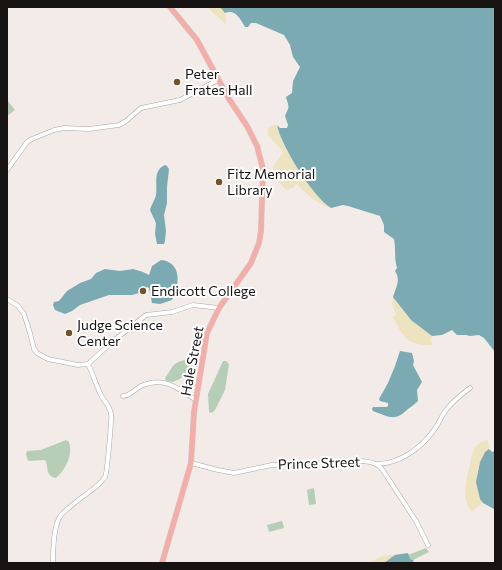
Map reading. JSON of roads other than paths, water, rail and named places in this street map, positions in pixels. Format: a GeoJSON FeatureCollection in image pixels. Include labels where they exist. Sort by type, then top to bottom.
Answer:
{"type":"FeatureCollection","features":[{"type":"Feature","properties":{"kind":"main road","name":"Hale Street"},"geometry":{"type":"LineString","coordinates":[[162,563],[191,463],[196,400],[207,334],[219,308],[245,272],[255,255],[261,231],[263,168],[261,156],[254,138],[218,80],[197,40],[170,7]]}},
{"type":"Feature","properties":{"kind":"street"},"geometry":{"type":"LineString","coordinates":[[7,170],[28,142],[32,139],[54,130],[64,128],[88,129],[119,125],[141,108],[180,100],[218,80]]}},
{"type":"Feature","properties":{"kind":"street"},"geometry":{"type":"LineString","coordinates":[[7,299],[18,306],[24,314],[34,349],[37,353],[48,359],[78,365],[88,364],[112,342],[146,316],[172,312],[193,305],[219,308]]}},
{"type":"Feature","properties":{"kind":"street"},"geometry":{"type":"LineString","coordinates":[[53,563],[55,533],[61,516],[76,502],[98,486],[106,475],[109,460],[108,450],[112,414],[101,395],[88,364]]}},
{"type":"Feature","properties":{"kind":"street"},"geometry":{"type":"LineString","coordinates":[[122,396],[127,396],[142,386],[158,382],[172,385],[196,400]]}},
{"type":"Feature","properties":{"kind":"street"},"geometry":{"type":"LineString","coordinates":[[378,464],[386,464],[414,451],[434,430],[447,409],[470,388]]}},
{"type":"Feature","properties":{"kind":"street","name":"Prince Street"},"geometry":{"type":"LineString","coordinates":[[191,463],[234,473],[282,464],[362,461],[378,464],[410,512],[428,545]]}},
{"type":"Feature","properties":{"kind":"water"},"geometry":{"type":"Polygon","coordinates":[[[220,7],[495,7],[495,352],[484,338],[479,335],[457,335],[452,330],[442,335],[432,336],[411,320],[393,297],[398,281],[395,271],[397,268],[394,239],[384,232],[384,225],[380,216],[343,205],[331,208],[307,182],[291,158],[280,134],[277,125],[280,128],[287,128],[288,125],[285,116],[288,106],[286,97],[292,93],[293,81],[300,67],[293,57],[290,45],[284,35],[256,23],[251,23],[248,27],[245,27],[235,14],[232,12],[225,13],[220,7]]]}},
{"type":"Feature","properties":{"kind":"water"},"geometry":{"type":"Polygon","coordinates":[[[165,165],[169,169],[167,203],[164,215],[166,231],[165,241],[164,244],[157,244],[155,234],[156,223],[150,210],[156,195],[156,178],[158,171],[165,165]]]}},
{"type":"Feature","properties":{"kind":"water"},"geometry":{"type":"Polygon","coordinates":[[[161,260],[173,265],[176,270],[178,281],[172,300],[160,304],[152,303],[149,288],[147,287],[139,293],[132,295],[109,295],[80,305],[65,314],[55,310],[53,305],[54,302],[59,301],[67,291],[80,283],[91,279],[96,273],[105,269],[120,271],[133,269],[149,275],[152,266],[161,260]]]}},
{"type":"Feature","properties":{"kind":"water"},"geometry":{"type":"Polygon","coordinates":[[[400,351],[412,353],[414,361],[413,365],[422,382],[417,390],[418,401],[399,416],[392,417],[373,411],[372,409],[373,407],[388,406],[388,403],[380,401],[379,399],[388,383],[400,351]]]}},
{"type":"Feature","properties":{"kind":"water"},"geometry":{"type":"Polygon","coordinates":[[[489,449],[492,452],[495,451],[494,509],[483,503],[480,499],[476,482],[480,462],[485,452],[489,449]]]}},
{"type":"Feature","properties":{"kind":"water"},"geometry":{"type":"Polygon","coordinates":[[[408,553],[410,559],[413,560],[414,563],[384,563],[395,555],[408,553]]]}},
{"type":"Feature","properties":{"kind":"place","name":"Peter Frates Hall"},"geometry":{"type":"Point","coordinates":[177,82]}},
{"type":"Feature","properties":{"kind":"place","name":"Fitz Memorial Library"},"geometry":{"type":"Point","coordinates":[219,182]}},
{"type":"Feature","properties":{"kind":"place","name":"Endicott College"},"geometry":{"type":"Point","coordinates":[143,291]}},
{"type":"Feature","properties":{"kind":"place","name":"Judge Science Center"},"geometry":{"type":"Point","coordinates":[69,333]}}]}
